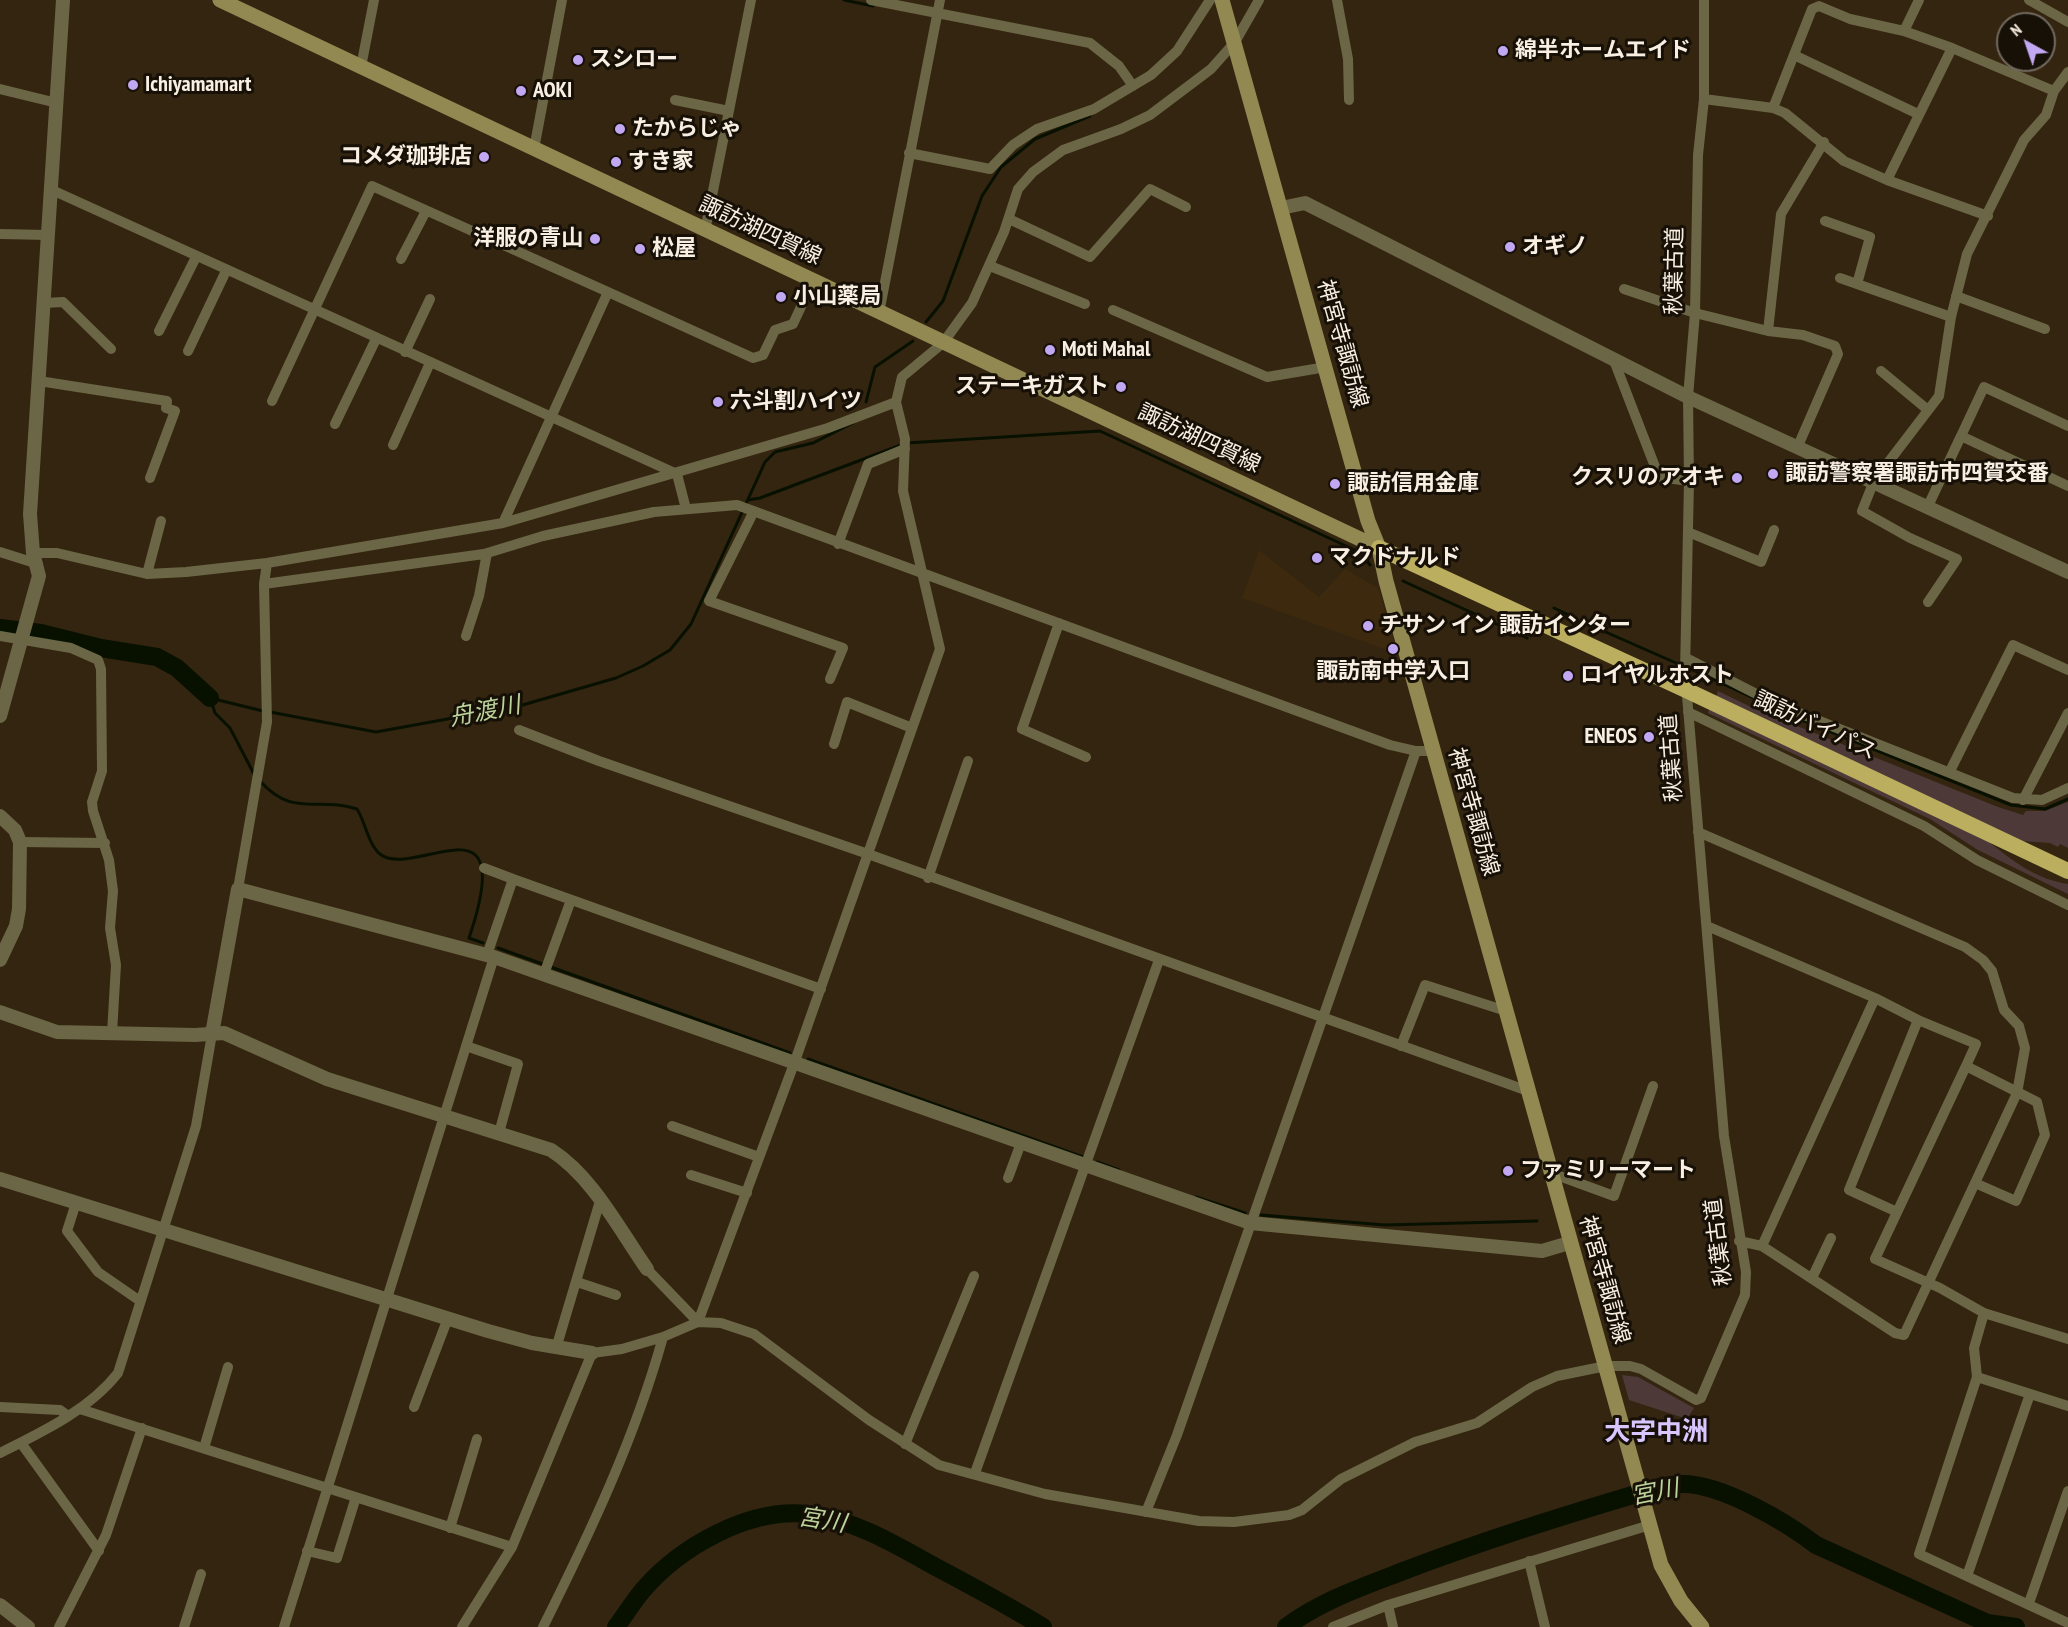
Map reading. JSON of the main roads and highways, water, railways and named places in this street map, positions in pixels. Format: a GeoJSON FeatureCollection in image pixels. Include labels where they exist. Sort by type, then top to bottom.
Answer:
{"type":"FeatureCollection","features":[{"type":"Feature","properties":{"kind":"highway","name":"諏訪バイパス"},"geometry":{"type":"LineString","coordinates":[[1379,548],[1686,690],[2068,872]]}},
{"type":"Feature","properties":{"kind":"main road","name":"諏訪湖四賀線"},"geometry":{"type":"LineString","coordinates":[[220,0],[1379,548]]}},
{"type":"Feature","properties":{"kind":"main road","name":"神宮寺諏訪線"},"geometry":{"type":"LineString","coordinates":[[1222,0],[1368,521],[1379,548],[1569,1243],[1661,1565],[1670,1583],[1702,1627]]}},
{"type":"Feature","properties":{"kind":"waterway"},"geometry":{"type":"LineString","coordinates":[[844,0],[873,6]]}},
{"type":"Feature","properties":{"kind":"waterway"},"geometry":{"type":"LineString","coordinates":[[926,322],[943,301],[982,196],[1001,167],[1035,139],[1090,116]]}},
{"type":"Feature","properties":{"kind":"waterway","name":"舟渡川"},"geometry":{"type":"LineString","coordinates":[[866,402],[875,367],[913,341]]}},
{"type":"Feature","properties":{"kind":"waterway","name":"舟渡川"},"geometry":{"type":"LineString","coordinates":[[270,712],[376,732],[519,706],[616,678],[643,666],[670,650],[691,624],[765,462],[775,452],[813,443],[853,423]]}},
{"type":"Feature","properties":{"kind":"waterway"},"geometry":{"type":"LineString","coordinates":[[907,443],[1100,431],[1361,553],[1370,565]]}},
{"type":"Feature","properties":{"kind":"waterway"},"geometry":{"type":"LineString","coordinates":[[748,500],[760,498],[901,445]]}},
{"type":"Feature","properties":{"kind":"waterway"},"geometry":{"type":"LineString","coordinates":[[1403,581],[1527,638]]}},
{"type":"Feature","properties":{"kind":"waterway"},"geometry":{"type":"LineString","coordinates":[[1554,608],[1569,615]]}},
{"type":"Feature","properties":{"kind":"waterway"},"geometry":{"type":"LineString","coordinates":[[1583,622],[1676,663]]}},
{"type":"Feature","properties":{"kind":"waterway","name":"舟渡川"},"geometry":{"type":"LineString","coordinates":[[0,628],[41,633],[101,648],[157,657],[177,668],[210,698]]}},
{"type":"Feature","properties":{"kind":"waterway"},"geometry":{"type":"LineString","coordinates":[[1695,671],[1760,701]]}},
{"type":"Feature","properties":{"kind":"waterway","name":"舟渡川"},"geometry":{"type":"LineString","coordinates":[[210,698],[263,711]]}},
{"type":"Feature","properties":{"kind":"waterway"},"geometry":{"type":"LineString","coordinates":[[210,698],[215,713],[230,728],[255,776]]}},
{"type":"Feature","properties":{"kind":"waterway"},"geometry":{"type":"LineString","coordinates":[[1787,714],[2011,805],[2045,809],[2068,799]]}},
{"type":"Feature","properties":{"kind":"waterway"},"geometry":{"type":"LineString","coordinates":[[260,781],[272,792],[294,803],[329,804],[357,809],[370,839],[380,854],[395,859],[456,850],[472,853],[481,865],[481,892],[469,938],[483,943]]}},
{"type":"Feature","properties":{"kind":"waterway"},"geometry":{"type":"LineString","coordinates":[[498,948],[790,1053]]}},
{"type":"Feature","properties":{"kind":"waterway"},"geometry":{"type":"LineString","coordinates":[[808,1059],[1083,1157]]}},
{"type":"Feature","properties":{"kind":"waterway"},"geometry":{"type":"LineString","coordinates":[[1097,1162],[1119,1170]]}},
{"type":"Feature","properties":{"kind":"waterway"},"geometry":{"type":"LineString","coordinates":[[1196,1197],[1245,1213]]}},
{"type":"Feature","properties":{"kind":"waterway"},"geometry":{"type":"LineString","coordinates":[[1261,1215],[1385,1225],[1537,1221]]}},
{"type":"Feature","properties":{"kind":"waterway","name":"宮川"},"geometry":{"type":"LineString","coordinates":[[1286,1627],[1344,1594],[1438,1558],[1596,1506],[1660,1487],[1683,1484],[1716,1490],[1734,1497],[1771,1516],[1816,1545],[1987,1623],[2016,1627]]}},
{"type":"Feature","properties":{"kind":"waterway","name":"宮川"},"geometry":{"type":"LineString","coordinates":[[616,1627],[639,1595],[658,1574],[696,1545],[739,1524],[762,1517],[785,1514],[824,1517],[872,1533],[1043,1627]]}},
{"type":"Feature","properties":{"kind":"place","name":"綿半ホームエイド"},"geometry":{"type":"Point","coordinates":[1503,51]}},
{"type":"Feature","properties":{"kind":"place","name":"スシロー"},"geometry":{"type":"Point","coordinates":[578,60]}},
{"type":"Feature","properties":{"kind":"place","name":"Ichiyamamart"},"geometry":{"type":"Point","coordinates":[133,85]}},
{"type":"Feature","properties":{"kind":"place","name":"AOKI"},"geometry":{"type":"Point","coordinates":[521,91]}},
{"type":"Feature","properties":{"kind":"place","name":"たからじゃ"},"geometry":{"type":"Point","coordinates":[620,129]}},
{"type":"Feature","properties":{"kind":"place","name":"コメダ珈琲店"},"geometry":{"type":"Point","coordinates":[484,157]}},
{"type":"Feature","properties":{"kind":"place","name":"すき家"},"geometry":{"type":"Point","coordinates":[616,162]}},
{"type":"Feature","properties":{"kind":"place","name":"洋服の青山"},"geometry":{"type":"Point","coordinates":[595,239]}},
{"type":"Feature","properties":{"kind":"place","name":"オギノ"},"geometry":{"type":"Point","coordinates":[1510,247]}},
{"type":"Feature","properties":{"kind":"place","name":"松屋"},"geometry":{"type":"Point","coordinates":[640,249]}},
{"type":"Feature","properties":{"kind":"place","name":"小山薬局"},"geometry":{"type":"Point","coordinates":[781,297]}},
{"type":"Feature","properties":{"kind":"place","name":"Moti Mahal"},"geometry":{"type":"Point","coordinates":[1050,350]}},
{"type":"Feature","properties":{"kind":"place","name":"ステーキガスト"},"geometry":{"type":"Point","coordinates":[1121,387]}},
{"type":"Feature","properties":{"kind":"place","name":"六斗割ハイツ"},"geometry":{"type":"Point","coordinates":[718,402]}},
{"type":"Feature","properties":{"kind":"place","name":"諏訪警察署諏訪市四賀交番"},"geometry":{"type":"Point","coordinates":[1773,474]}},
{"type":"Feature","properties":{"kind":"place","name":"クスリのアオキ"},"geometry":{"type":"Point","coordinates":[1737,478]}},
{"type":"Feature","properties":{"kind":"place","name":"諏訪信用金庫"},"geometry":{"type":"Point","coordinates":[1335,484]}},
{"type":"Feature","properties":{"kind":"place","name":"マクドナルド"},"geometry":{"type":"Point","coordinates":[1317,558]}},
{"type":"Feature","properties":{"kind":"place","name":"チサン イン 諏訪インター"},"geometry":{"type":"Point","coordinates":[1368,626]}},
{"type":"Feature","properties":{"kind":"place","name":"諏訪南中学入口"},"geometry":{"type":"Point","coordinates":[1393,649]}},
{"type":"Feature","properties":{"kind":"place","name":"ロイヤルホスト"},"geometry":{"type":"Point","coordinates":[1568,676]}},
{"type":"Feature","properties":{"kind":"place","name":"ENEOS"},"geometry":{"type":"Point","coordinates":[1649,737]}},
{"type":"Feature","properties":{"kind":"place","name":"ファミリーマート"},"geometry":{"type":"Point","coordinates":[1508,1171]}},
{"type":"Feature","properties":{"kind":"district","name":"大字中洲"},"geometry":{"type":"Point","coordinates":[1656,1433]}}]}
